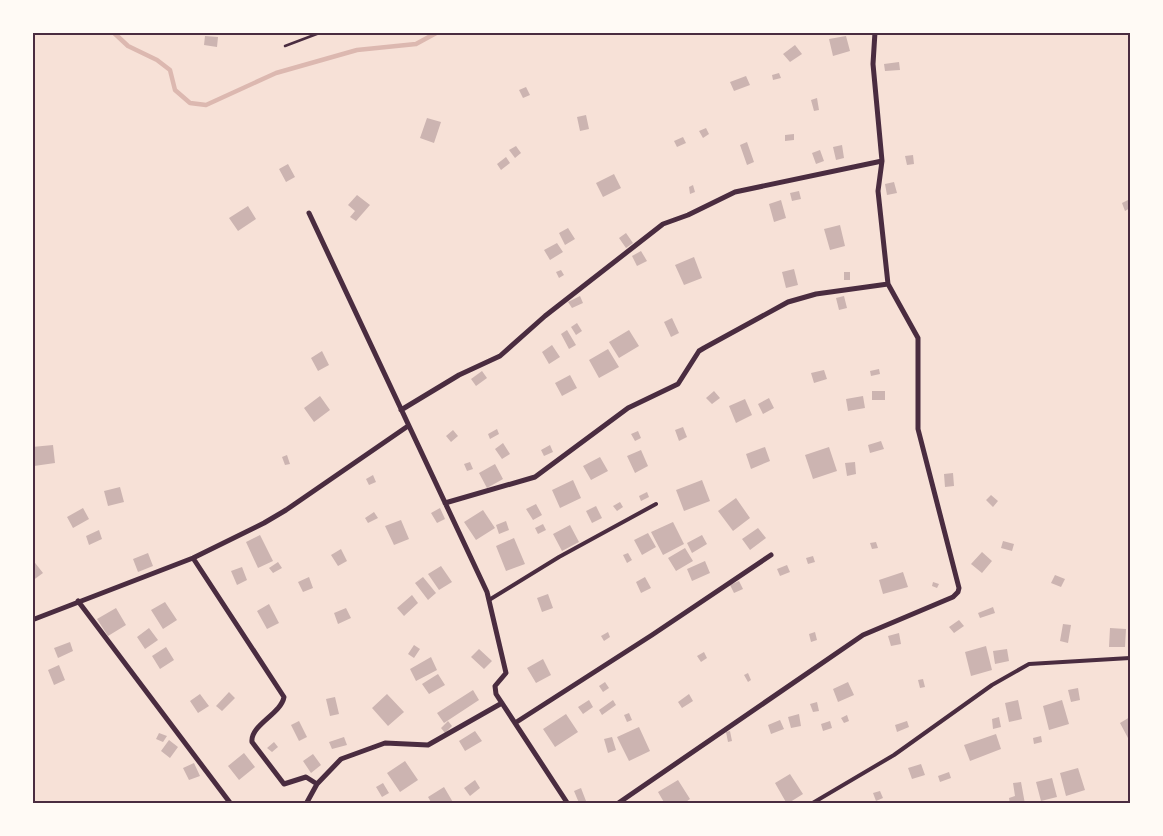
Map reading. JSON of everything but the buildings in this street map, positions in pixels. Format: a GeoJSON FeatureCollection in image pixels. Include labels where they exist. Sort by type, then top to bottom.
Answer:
{"type":"FeatureCollection","features":[{"type":"Feature","properties":{"kind":"street"},"geometry":{"type":"LineString","coordinates":[[617,804],[863,636],[953,597],[958,592],[959,588],[918,430],[918,338],[888,284],[878,191],[882,161],[873,64],[875,32]]}},
{"type":"Feature","properties":{"kind":"street"},"geometry":{"type":"LineString","coordinates":[[401,410],[459,375],[500,356],[553,310],[663,224],[688,215],[735,192],[882,161]]}},
{"type":"Feature","properties":{"kind":"street"},"geometry":{"type":"LineString","coordinates":[[309,214],[487,592],[506,673],[495,686],[496,694],[568,804]]}},
{"type":"Feature","properties":{"kind":"street"},"geometry":{"type":"LineString","coordinates":[[445,503],[536,478],[628,408],[678,384],[699,352],[704,348],[788,302],[816,294],[888,284]]}},
{"type":"Feature","properties":{"kind":"street"},"geometry":{"type":"LineString","coordinates":[[32,620],[193,558],[286,510],[408,426]]}},
{"type":"Feature","properties":{"kind":"street"},"geometry":{"type":"LineString","coordinates":[[515,723],[652,635],[771,555]]}},
{"type":"Feature","properties":{"kind":"street"},"geometry":{"type":"LineString","coordinates":[[193,558],[284,697],[281,704],[253,733],[252,742],[284,784],[306,777],[317,784]]}},
{"type":"Feature","properties":{"kind":"street"},"geometry":{"type":"LineString","coordinates":[[78,602],[232,804]]}},
{"type":"Feature","properties":{"kind":"street"},"geometry":{"type":"LineString","coordinates":[[306,804],[317,784],[341,759],[385,743],[428,745],[502,702]]}},
{"type":"Feature","properties":{"kind":"lane"},"geometry":{"type":"LineString","coordinates":[[489,600],[559,557],[656,504]]}},
{"type":"Feature","properties":{"kind":"lane"},"geometry":{"type":"LineString","coordinates":[[811,804],[894,755],[992,685],[1029,664],[1130,658]]}},
{"type":"Feature","properties":{"kind":"path"},"geometry":{"type":"LineString","coordinates":[[285,46],[322,32]]}},
{"type":"Feature","properties":{"kind":"waterway"},"geometry":{"type":"LineString","coordinates":[[113,32],[128,46],[157,60],[170,70],[175,90],[190,103],[206,105],[276,73],[357,50],[416,44],[438,32]]}}]}
